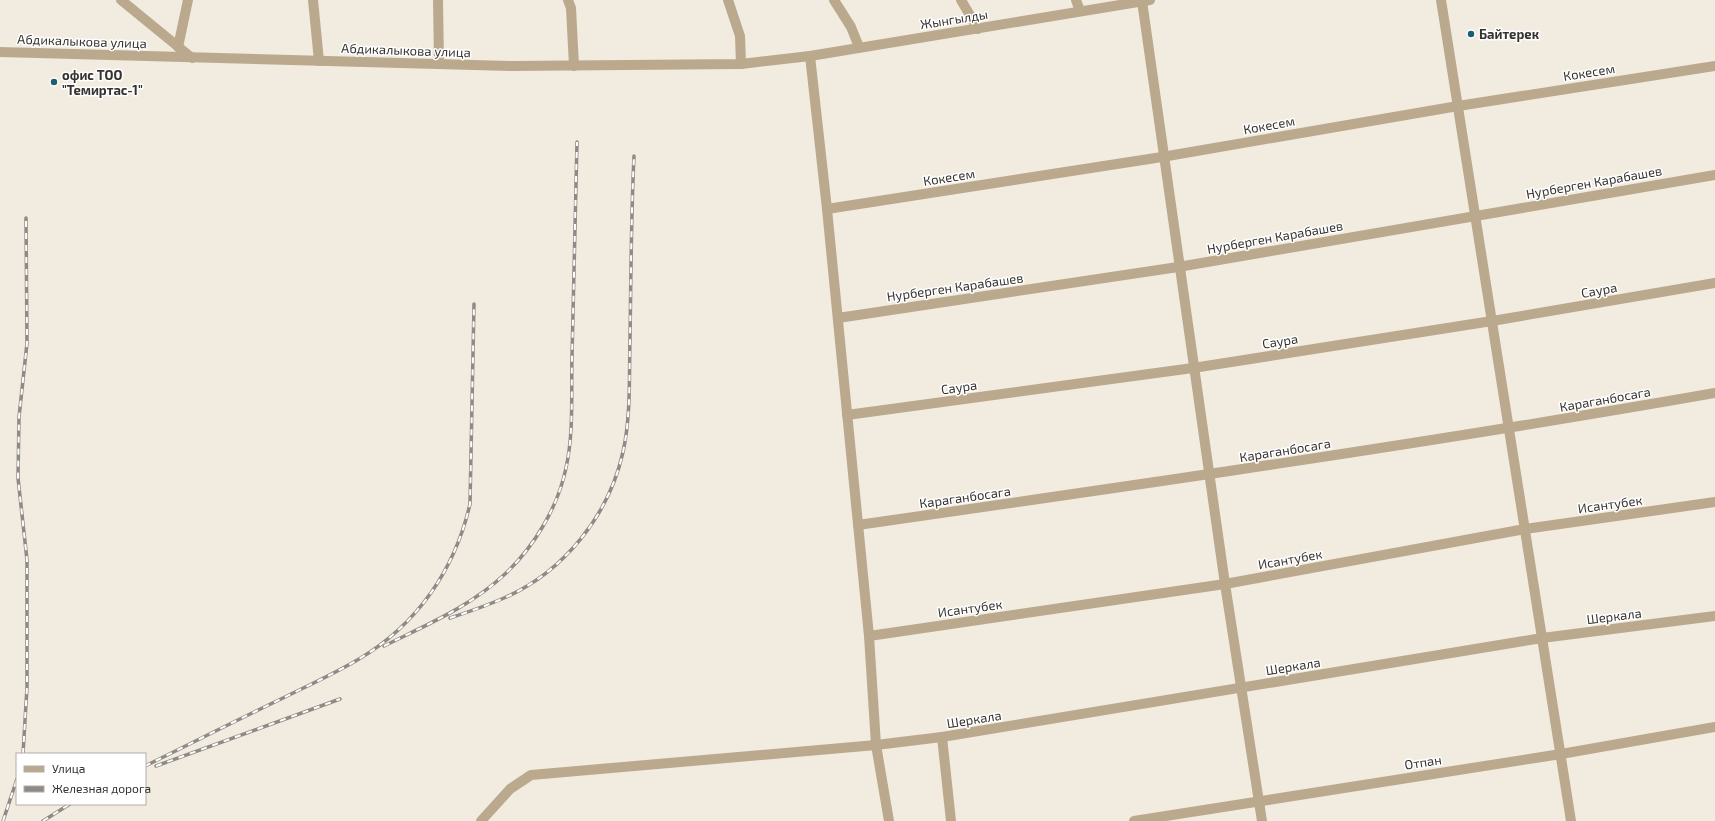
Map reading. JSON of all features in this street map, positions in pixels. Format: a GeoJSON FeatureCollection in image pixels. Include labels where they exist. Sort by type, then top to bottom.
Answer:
{"type":"FeatureCollection","features":[{"type":"Feature","properties":{"kind":"street"},"geometry":{"type":"LineString","coordinates":[[121,0],[192,58]]}},
{"type":"Feature","properties":{"kind":"street"},"geometry":{"type":"LineString","coordinates":[[178,47],[188,0]]}},
{"type":"Feature","properties":{"kind":"street"},"geometry":{"type":"LineString","coordinates":[[313,0],[319,61]]}},
{"type":"Feature","properties":{"kind":"street"},"geometry":{"type":"LineString","coordinates":[[438,0],[438,64]]}},
{"type":"Feature","properties":{"kind":"street"},"geometry":{"type":"LineString","coordinates":[[568,0],[571,8],[574,66]]}},
{"type":"Feature","properties":{"kind":"street"},"geometry":{"type":"LineString","coordinates":[[728,0],[740,36],[741,64]]}},
{"type":"Feature","properties":{"kind":"street"},"geometry":{"type":"LineString","coordinates":[[834,0],[851,27],[859,47]]}},
{"type":"Feature","properties":{"kind":"street"},"geometry":{"type":"LineString","coordinates":[[961,0],[978,29]]}},
{"type":"Feature","properties":{"kind":"street"},"geometry":{"type":"LineString","coordinates":[[1076,0],[1080,11]]}},
{"type":"Feature","properties":{"kind":"street"},"geometry":{"type":"LineString","coordinates":[[1441,0],[1571,821]]}},
{"type":"Feature","properties":{"kind":"street"},"geometry":{"type":"LineString","coordinates":[[1146,1],[1162,157],[1225,584],[1262,821]]}},
{"type":"Feature","properties":{"kind":"street","name":"Жынгылды"},"geometry":{"type":"LineString","coordinates":[[810,56],[1146,1]]}},
{"type":"Feature","properties":{"kind":"street","name":"Абдикалыкова улица"},"geometry":{"type":"LineString","coordinates":[[0,52],[512,66],[741,64],[810,56]]}},
{"type":"Feature","properties":{"kind":"street"},"geometry":{"type":"LineString","coordinates":[[810,56],[827,209],[869,636],[876,745],[889,821]]}},
{"type":"Feature","properties":{"kind":"street","name":"Кокесем"},"geometry":{"type":"LineString","coordinates":[[827,209],[1162,157],[1458,106],[1715,66]]}},
{"type":"Feature","properties":{"kind":"street","name":"Нурберген Карабашев"},"geometry":{"type":"LineString","coordinates":[[838,318],[1178,267],[1715,175]]}},
{"type":"Feature","properties":{"kind":"street","name":"Саура"},"geometry":{"type":"LineString","coordinates":[[847,415],[1193,368],[1492,321],[1715,283]]}},
{"type":"Feature","properties":{"kind":"street","name":"Караганбосага"},"geometry":{"type":"LineString","coordinates":[[858,525],[1209,475],[1509,429],[1715,393]]}},
{"type":"Feature","properties":{"kind":"street","name":"Исантубек"},"geometry":{"type":"LineString","coordinates":[[869,636],[1225,584],[1525,530],[1715,502]]}},
{"type":"Feature","properties":{"kind":"street","name":"Шеркала"},"geometry":{"type":"LineString","coordinates":[[481,821],[510,789],[532,775],[876,745],[942,737],[1542,638],[1715,616]]}},
{"type":"Feature","properties":{"kind":"street","name":"Отпан"},"geometry":{"type":"LineString","coordinates":[[1134,821],[1259,800],[1560,754],[1715,727]]}},
{"type":"Feature","properties":{"kind":"street"},"geometry":{"type":"LineString","coordinates":[[942,737],[951,821]]}},
{"type":"Feature","properties":{"kind":"railway"},"geometry":{"type":"LineString","coordinates":[[384,646],[432,623],[462,606],[491,586],[505,574],[526,552],[535,539],[551,512],[557,497],[569,454],[572,412],[577,142]]}},
{"type":"Feature","properties":{"kind":"railway"},"geometry":{"type":"LineString","coordinates":[[450,618],[504,598],[526,587],[546,573],[581,539],[607,498],[616,475],[626,438],[629,382],[634,156]]}},
{"type":"Feature","properties":{"kind":"railway"},"geometry":{"type":"LineString","coordinates":[[23,753],[27,687],[27,560],[18,478],[19,417],[27,343],[26,218]]}},
{"type":"Feature","properties":{"kind":"railway"},"geometry":{"type":"LineString","coordinates":[[146,766],[340,670],[359,659],[380,645],[399,629],[416,612],[431,593],[455,551],[470,504],[474,304]]}},
{"type":"Feature","properties":{"kind":"railway"},"geometry":{"type":"LineString","coordinates":[[156,766],[340,699]]}},
{"type":"Feature","properties":{"kind":"railway"},"geometry":{"type":"LineString","coordinates":[[3,821],[16,782]]}},
{"type":"Feature","properties":{"kind":"railway"},"geometry":{"type":"LineString","coordinates":[[43,821],[68,805]]}},
{"type":"Feature","properties":{"kind":"place","name":"Байтерек"},"geometry":{"type":"Point","coordinates":[1471,34]}},
{"type":"Feature","properties":{"kind":"place","name":"офис ТОО \"Темиртас-1\""},"geometry":{"type":"Point","coordinates":[54,82]}}]}
